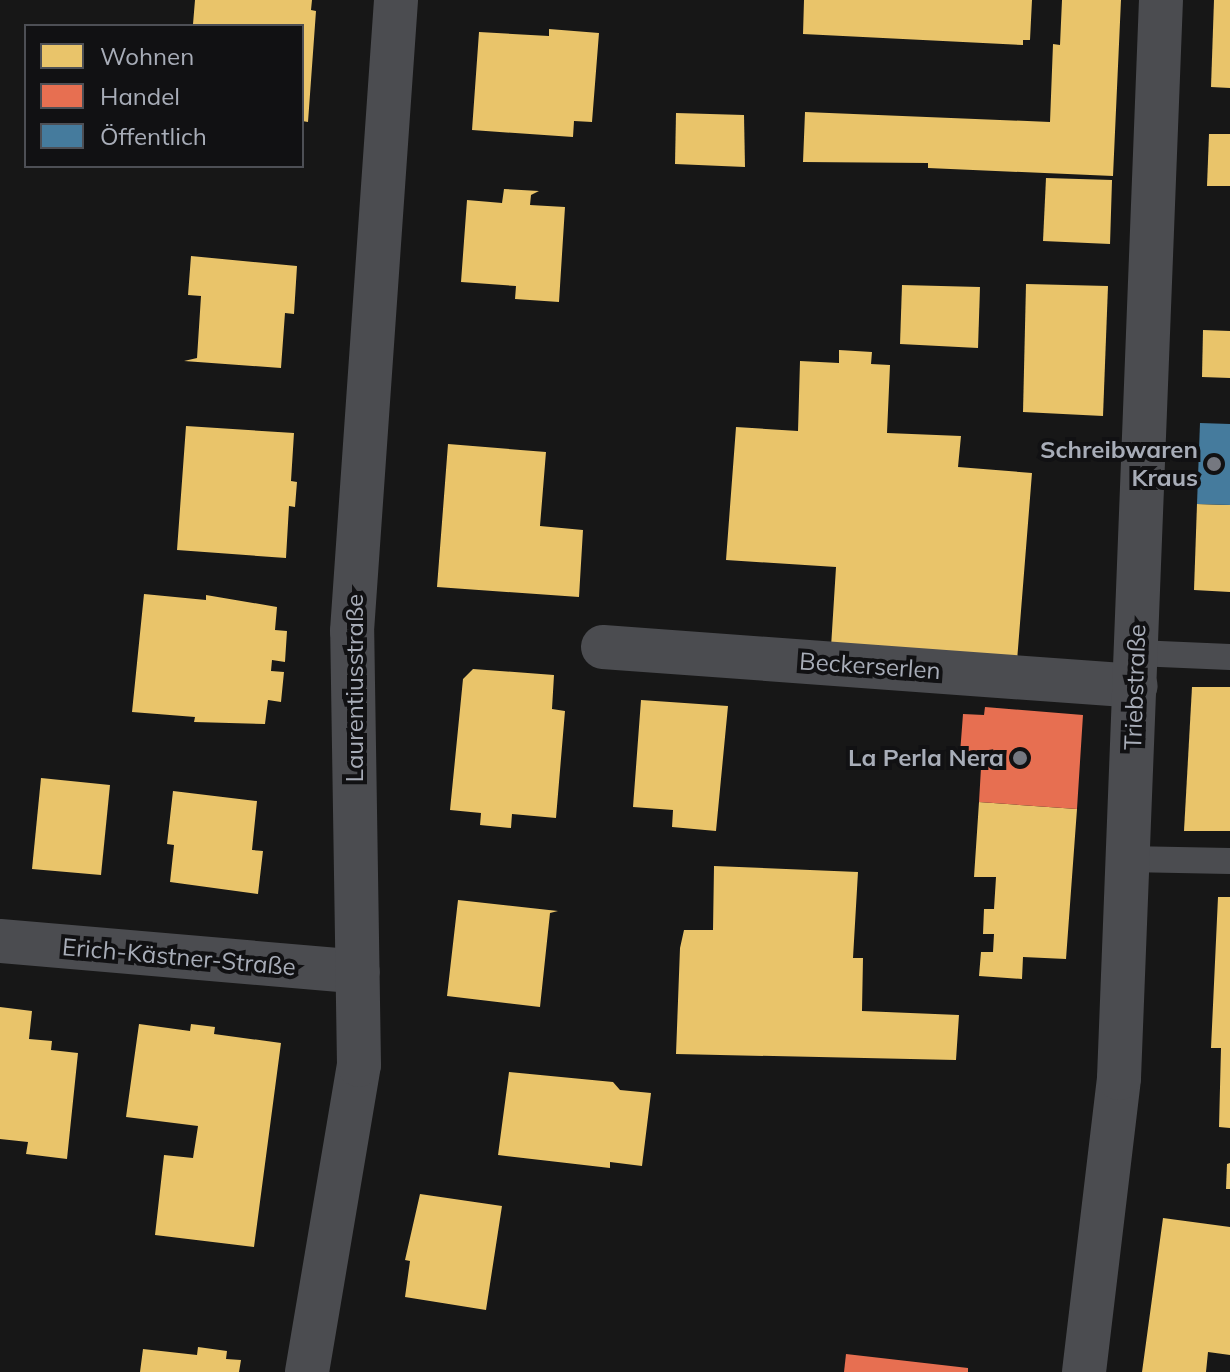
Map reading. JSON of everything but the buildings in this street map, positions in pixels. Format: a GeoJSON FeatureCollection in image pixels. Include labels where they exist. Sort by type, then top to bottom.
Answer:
{"type":"FeatureCollection","features":[{"type":"Feature","properties":{"kind":"street","name":"Laurentiusstraße"},"geometry":{"type":"LineString","coordinates":[[307,1372],[359,1065],[352,631],[396,0]]}},
{"type":"Feature","properties":{"kind":"street","name":"Triebstraße"},"geometry":{"type":"LineString","coordinates":[[1084,1372],[1119,1078],[1161,0]]}},
{"type":"Feature","properties":{"kind":"street","name":"Beckerserlen"},"geometry":{"type":"LineString","coordinates":[[603,647],[1137,670]]}},
{"type":"Feature","properties":{"kind":"street","name":"Erich-Kästner-Straße"},"geometry":{"type":"LineString","coordinates":[[0,941],[358,972]]}},
{"type":"Feature","properties":{"kind":"lane"},"geometry":{"type":"LineString","coordinates":[[1137,670],[1230,657]]}},
{"type":"Feature","properties":{"kind":"lane"},"geometry":{"type":"LineString","coordinates":[[1127,859],[1230,861]]}},
{"type":"Feature","properties":{"kind":"place","name":"Schreibwaren Kraus"},"geometry":{"type":"Point","coordinates":[1214,464]}},
{"type":"Feature","properties":{"kind":"place","name":"La Perla Nera"},"geometry":{"type":"Point","coordinates":[1020,758]}}]}
